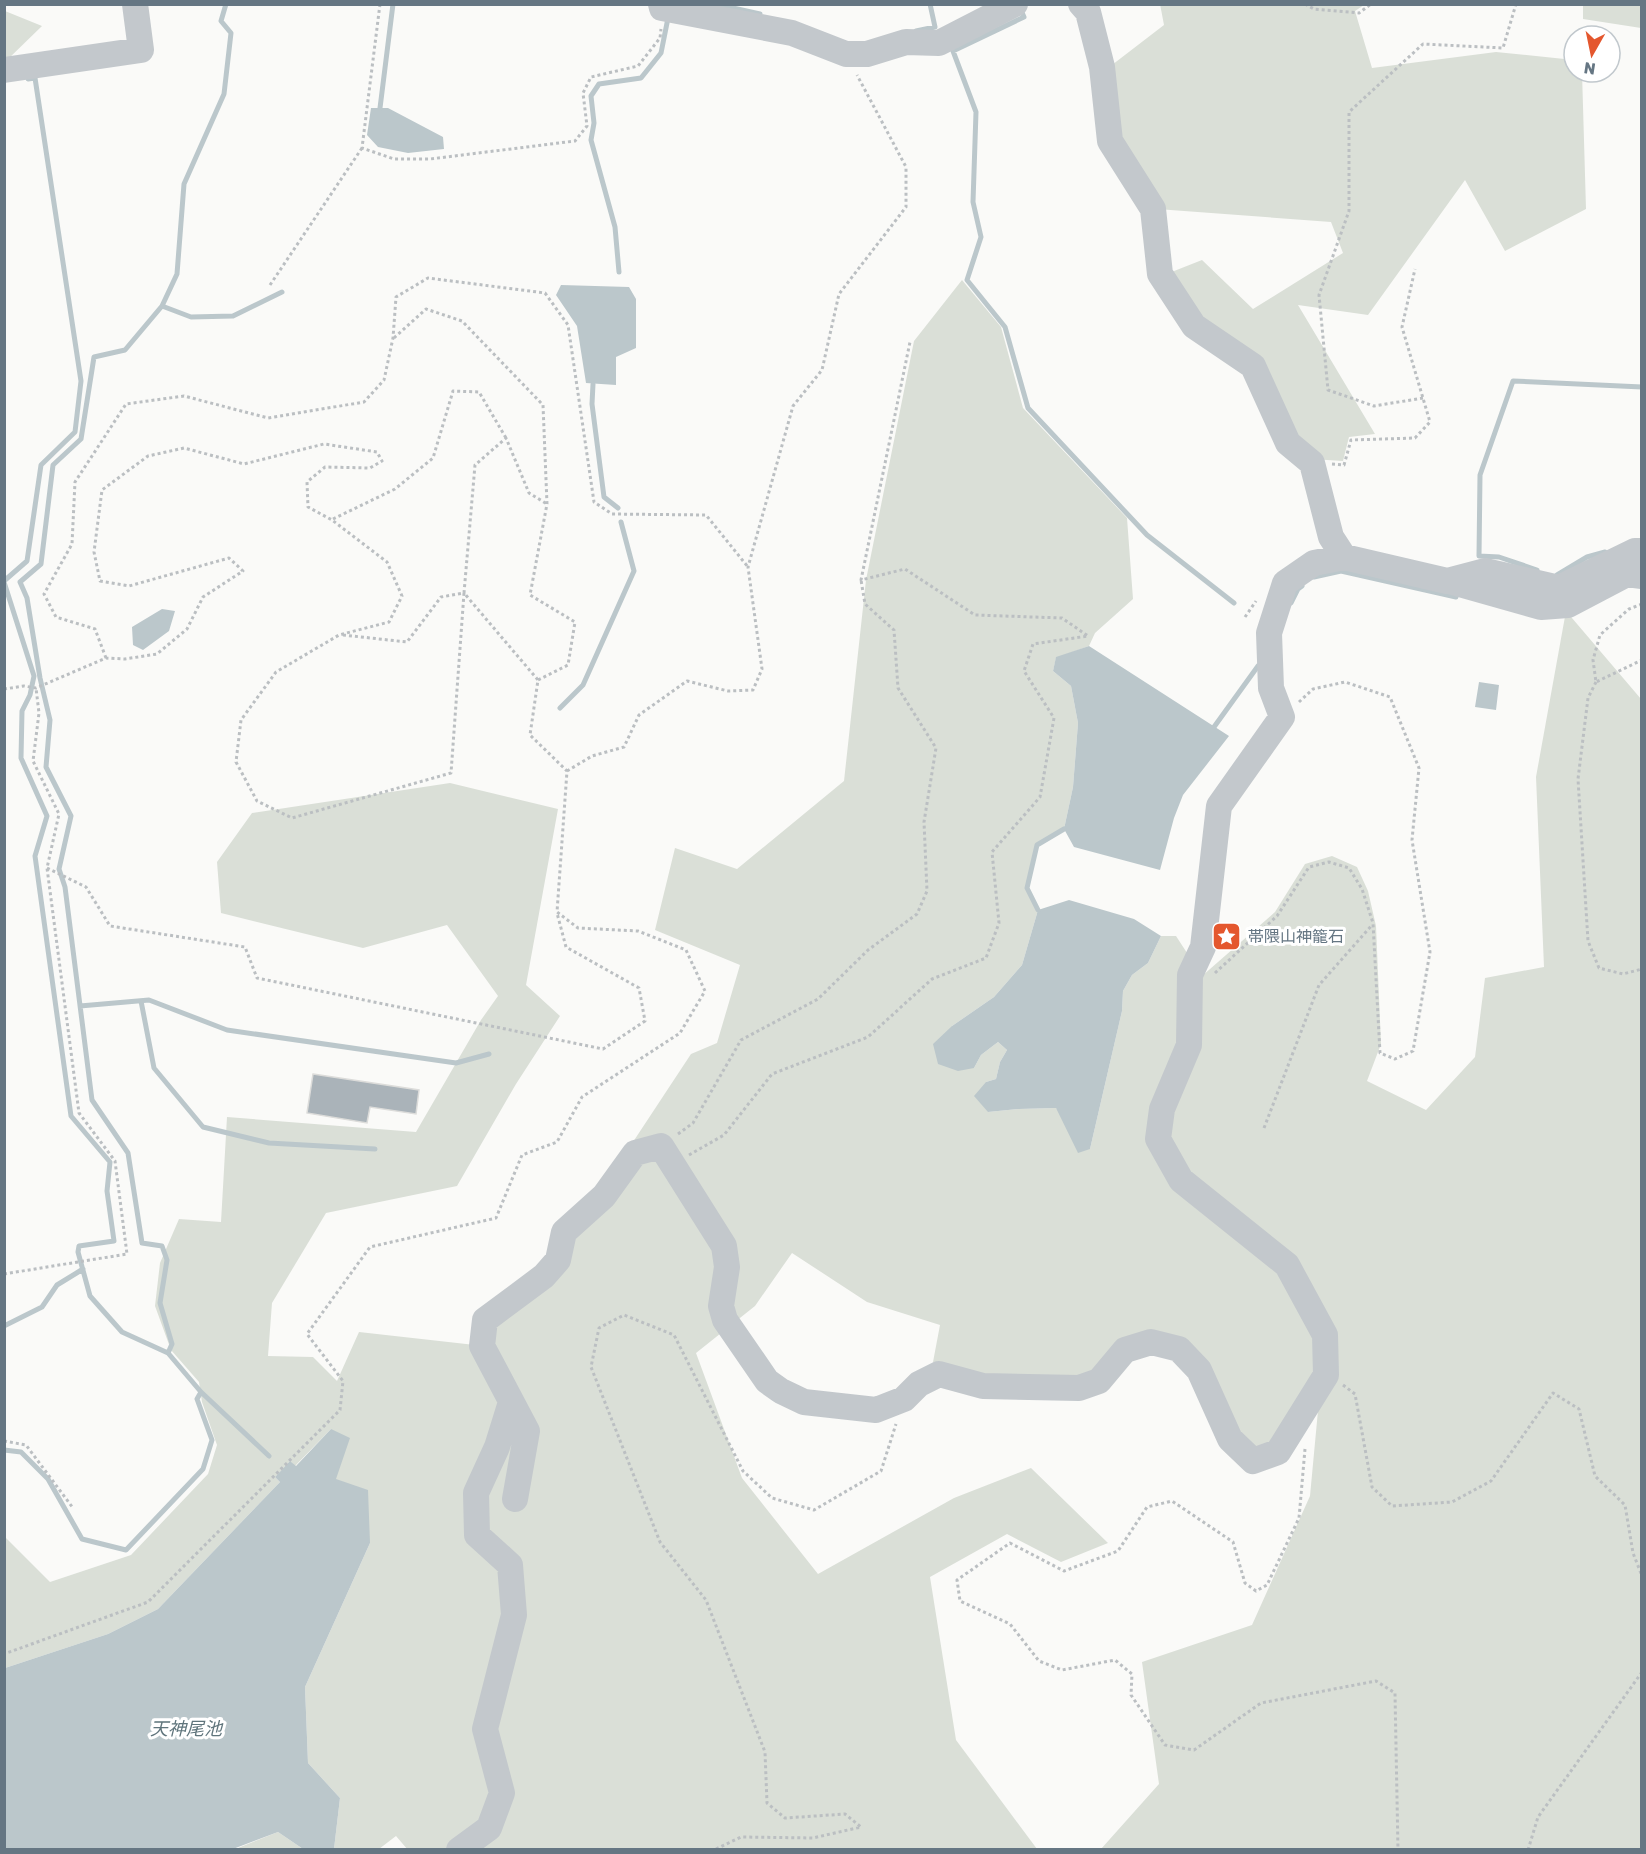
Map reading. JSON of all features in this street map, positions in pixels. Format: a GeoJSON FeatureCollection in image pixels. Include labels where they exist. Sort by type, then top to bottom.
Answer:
{"type":"FeatureCollection","features":[{"type":"Feature","properties":{"kind":"street"},"geometry":{"type":"LineString","coordinates":[[4,70],[141,50],[135,4]]}},
{"type":"Feature","properties":{"kind":"street"},"geometry":{"type":"LineString","coordinates":[[1080,4],[1088,12],[1102,68],[1110,141],[1153,209],[1160,274],[1194,326],[1253,366],[1288,443],[1312,463],[1331,537],[1344,557]]}},
{"type":"Feature","properties":{"kind":"street"},"geometry":{"type":"LineString","coordinates":[[666,8],[792,33],[846,54],[867,54],[906,42],[939,43],[1007,6]]}},
{"type":"Feature","properties":{"kind":"street"},"geometry":{"type":"LineString","coordinates":[[1447,581],[1485,571],[1559,588],[1635,551],[1641,551]]}},
{"type":"Feature","properties":{"kind":"street"},"geometry":{"type":"LineString","coordinates":[[515,1499],[527,1431],[482,1346],[485,1320],[544,1276],[558,1260],[564,1232],[604,1196],[635,1153],[667,1155],[724,1246],[727,1267],[721,1306],[725,1320],[767,1381],[804,1402],[876,1410],[904,1399],[919,1384],[939,1374],[984,1386],[1078,1388],[1100,1381],[1125,1350],[1151,1342],[1179,1349],[1198,1370],[1230,1439],[1253,1461],[1278,1452],[1326,1374],[1325,1335],[1287,1265],[1181,1180],[1158,1139],[1162,1109],[1189,1045],[1190,975],[1203,947],[1219,806],[1282,717],[1271,688],[1269,633],[1285,583],[1314,563],[1344,557],[1447,581],[1541,607],[1568,605],[1627,574],[1641,576]]}},
{"type":"Feature","properties":{"kind":"street"},"geometry":{"type":"LineString","coordinates":[[459,1850],[489,1828],[502,1792],[485,1729],[514,1615],[510,1564],[477,1534],[476,1493],[497,1447],[511,1402]]}},
{"type":"Feature","properties":{"kind":"path"},"geometry":{"type":"LineString","coordinates":[[270,285],[362,148],[380,4]]}},
{"type":"Feature","properties":{"kind":"path"},"geometry":{"type":"LineString","coordinates":[[1305,4],[1314,9],[1359,13],[1371,4]]}},
{"type":"Feature","properties":{"kind":"path"},"geometry":{"type":"LineString","coordinates":[[1423,399],[1374,406],[1328,390],[1319,295],[1349,211],[1349,112],[1423,44],[1503,48],[1516,4]]}},
{"type":"Feature","properties":{"kind":"path"},"geometry":{"type":"LineString","coordinates":[[362,148],[394,159],[430,159],[575,141],[587,126],[583,93],[591,77],[638,66],[660,38],[666,8]]}},
{"type":"Feature","properties":{"kind":"path"},"geometry":{"type":"LineString","coordinates":[[567,771],[592,756],[624,747],[639,715],[687,681],[728,691],[753,690],[762,669],[748,567],[794,406],[822,370],[838,294],[906,207],[906,167],[846,54]]}},
{"type":"Feature","properties":{"kind":"path"},"geometry":{"type":"LineString","coordinates":[[1312,463],[1344,465],[1351,440],[1415,438],[1430,422],[1402,327],[1415,269]]}},
{"type":"Feature","properties":{"kind":"path"},"geometry":{"type":"LineString","coordinates":[[106,658],[95,629],[56,617],[44,594],[72,544],[75,482],[126,404],[184,396],[268,418],[364,402],[384,380],[393,339],[396,297],[428,278],[545,293],[568,325],[594,502],[612,514],[706,515],[748,567]]}},
{"type":"Feature","properties":{"kind":"path"},"geometry":{"type":"LineString","coordinates":[[393,339],[426,309],[462,321],[543,405],[547,504],[530,595],[575,622],[568,665],[538,680]]}},
{"type":"Feature","properties":{"kind":"path"},"geometry":{"type":"LineString","coordinates":[[667,1155],[693,1123],[741,1040],[818,999],[868,950],[917,914],[927,891],[924,822],[936,748],[898,688],[894,630],[865,604],[861,580],[910,342]]}},
{"type":"Feature","properties":{"kind":"path"},"geometry":{"type":"LineString","coordinates":[[332,520],[395,489],[433,458],[453,390],[479,392],[506,438],[529,493],[547,504]]}},
{"type":"Feature","properties":{"kind":"path"},"geometry":{"type":"LineString","coordinates":[[4,689],[24,686],[36,688],[106,658],[125,659],[157,654],[187,629],[203,597],[243,571],[229,558],[129,586],[100,581],[94,552],[102,490],[148,456],[184,448],[244,464],[324,444],[377,452],[382,461],[370,468],[325,467],[307,482],[308,507],[332,520],[387,562],[402,596],[389,622],[339,635],[276,672],[242,720],[236,762],[257,801],[292,819],[451,773],[475,465],[506,438]]}},
{"type":"Feature","properties":{"kind":"path"},"geometry":{"type":"LineString","coordinates":[[667,1155],[724,1135],[772,1074],[868,1038],[932,979],[986,958],[999,923],[992,852],[1040,797],[1054,718],[1024,671],[1033,644],[1088,636],[1062,618],[975,615],[905,569],[861,580]]}},
{"type":"Feature","properties":{"kind":"path"},"geometry":{"type":"LineString","coordinates":[[339,635],[407,642],[441,597],[464,593]]}},
{"type":"Feature","properties":{"kind":"path"},"geometry":{"type":"LineString","coordinates":[[47,868],[86,887],[110,926],[245,947],[257,978],[603,1049],[645,1021],[639,988],[566,947],[557,912],[567,771],[530,735],[538,680],[464,593]]}},
{"type":"Feature","properties":{"kind":"path"},"geometry":{"type":"LineString","coordinates":[[1641,604],[1629,609],[1600,635],[1593,660],[1596,682],[1588,698],[1578,780],[1588,941],[1599,968],[1623,974],[1641,969]]}},
{"type":"Feature","properties":{"kind":"path"},"geometry":{"type":"LineString","coordinates":[[1596,682],[1641,660]]}},
{"type":"Feature","properties":{"kind":"path"},"geometry":{"type":"LineString","coordinates":[[1190,997],[1277,916],[1309,867],[1329,862],[1349,868],[1362,888],[1373,923],[1380,1053],[1395,1059],[1413,1051],[1430,952],[1412,840],[1419,768],[1390,698],[1345,682],[1313,689],[1282,717]]}},
{"type":"Feature","properties":{"kind":"path"},"geometry":{"type":"LineString","coordinates":[[4,1274],[127,1254],[115,1161],[79,1113],[47,868],[59,814],[33,761],[39,713],[36,688]]}},
{"type":"Feature","properties":{"kind":"path"},"geometry":{"type":"LineString","coordinates":[[4,1654],[148,1602],[340,1410],[344,1381],[307,1334],[370,1247],[496,1218],[522,1155],[557,1142],[582,1097],[680,1033],[705,991],[686,950],[638,931],[578,928],[557,912]]}},
{"type":"Feature","properties":{"kind":"path"},"geometry":{"type":"LineString","coordinates":[[1264,1128],[1319,985],[1373,923]]}},
{"type":"Feature","properties":{"kind":"path"},"geometry":{"type":"LineString","coordinates":[[716,1849],[741,1837],[813,1838],[861,1827],[845,1814],[785,1818],[767,1803],[765,1752],[706,1600],[660,1542],[591,1366],[599,1328],[624,1315],[674,1335],[743,1471],[772,1498],[814,1510],[881,1471],[904,1399]]}},
{"type":"Feature","properties":{"kind":"path"},"geometry":{"type":"LineString","coordinates":[[1326,1374],[1355,1394],[1372,1487],[1392,1506],[1452,1502],[1491,1481],[1553,1393],[1579,1409],[1595,1476],[1625,1505],[1633,1553],[1641,1576]]}},
{"type":"Feature","properties":{"kind":"path"},"geometry":{"type":"LineString","coordinates":[[1309,1439],[1305,1449],[1299,1518],[1268,1585],[1256,1591],[1245,1584],[1233,1542],[1172,1501],[1147,1507],[1118,1551],[1064,1571],[1010,1543],[957,1580],[960,1601],[1010,1624],[1039,1661],[1062,1670],[1115,1660],[1132,1674],[1131,1695],[1165,1745],[1194,1750],[1261,1703],[1376,1681],[1395,1692],[1398,1850]]}},
{"type":"Feature","properties":{"kind":"path"},"geometry":{"type":"LineString","coordinates":[[4,1441],[26,1445],[73,1508]]}},
{"type":"Feature","properties":{"kind":"path"},"geometry":{"type":"LineString","coordinates":[[1528,1850],[1538,1817],[1641,1672]]}},
{"type":"Feature","properties":{"kind":"shaded area"},"geometry":{"type":"Polygon","coordinates":[[[1160,4],[1364,5],[1355,11],[1372,68],[1496,52],[1562,59],[1562,84],[1582,84],[1586,209],[1505,251],[1465,180],[1368,315],[1298,305],[1375,434],[1349,437],[1343,461],[1311,459],[1257,367],[1198,327],[1164,275],[1202,260],[1253,309],[1343,253],[1331,222],[1157,209],[1114,142],[1108,68],[1164,25],[1160,4]]]}},
{"type":"Feature","properties":{"kind":"shaded area"},"geometry":{"type":"Polygon","coordinates":[[[1583,5],[1641,5],[1641,28],[1583,19],[1583,5]]]}},
{"type":"Feature","properties":{"kind":"shaded area"},"geometry":{"type":"Polygon","coordinates":[[[5,11],[42,26],[5,62],[5,11]]]}},
{"type":"Feature","properties":{"kind":"shaded area"},"geometry":{"type":"Polygon","coordinates":[[[962,280],[1001,327],[1023,408],[1127,518],[1133,599],[1095,633],[1089,646],[1056,658],[1053,671],[1071,686],[1078,723],[1073,787],[1064,829],[1037,845],[1027,888],[1038,910],[1022,965],[994,997],[952,1026],[974,1068],[981,1055],[998,1042],[1007,1050],[1000,1062],[996,1079],[986,1082],[988,1112],[1056,1108],[1090,1149],[1122,1011],[1123,991],[1132,975],[1148,963],[1161,936],[1176,936],[1202,976],[1275,912],[1305,864],[1332,856],[1357,867],[1368,891],[1376,926],[1381,1044],[1367,1081],[1426,1110],[1475,1057],[1485,978],[1544,967],[1536,777],[1566,611],[1641,699],[1641,1849],[1101,1849],[1159,1784],[1142,1662],[1252,1625],[1310,1496],[1319,1400],[1253,1466],[1196,1374],[1153,1349],[1128,1356],[1100,1387],[977,1393],[933,1362],[940,1325],[867,1302],[792,1253],[755,1306],[696,1353],[742,1478],[818,1574],[954,1498],[1031,1468],[1108,1543],[1061,1562],[1007,1534],[930,1577],[956,1740],[1037,1849],[408,1850],[396,1836],[379,1849],[334,1849],[340,1798],[308,1763],[305,1687],[370,1543],[336,1480],[331,1429],[295,1466],[290,1461],[275,1477],[280,1482],[158,1609],[108,1634],[5,1668],[4,1536],[50,1582],[131,1555],[208,1474],[217,1445],[202,1402],[199,1382],[171,1350],[155,1306],[160,1263],[179,1219],[221,1222],[227,1117],[416,1132],[481,1020],[498,996],[447,925],[363,948],[221,913],[217,862],[252,813],[450,783],[558,809],[526,985],[560,1016],[516,1084],[457,1186],[326,1213],[272,1303],[268,1356],[313,1357],[337,1381],[359,1332],[475,1345],[552,1259],[598,1195],[691,1054],[717,1043],[740,965],[655,930],[675,848],[737,869],[844,781],[866,580],[914,341],[962,280]]]}},
{"type":"Feature","properties":{"kind":"shaded area"},"geometry":{"type":"Polygon","coordinates":[[[278,1832],[303,1849],[233,1850],[278,1832]]]}},
{"type":"Feature","properties":{"kind":"water"},"geometry":{"type":"Polygon","coordinates":[[[371,108],[388,108],[443,137],[444,149],[408,153],[378,147],[367,135],[371,108]]]}},
{"type":"Feature","properties":{"kind":"water"},"geometry":{"type":"Polygon","coordinates":[[[561,285],[629,287],[636,299],[636,348],[616,357],[616,385],[586,383],[577,326],[556,295],[561,285]]]}},
{"type":"Feature","properties":{"kind":"water"},"geometry":{"type":"Polygon","coordinates":[[[162,609],[175,611],[169,631],[143,650],[133,645],[132,627],[162,609]]]}},
{"type":"Feature","properties":{"kind":"water"},"geometry":{"type":"Polygon","coordinates":[[[1089,646],[1229,736],[1183,795],[1174,818],[1160,870],[1074,847],[1064,829],[1073,787],[1078,723],[1071,686],[1053,671],[1056,657],[1089,646]]]}},
{"type":"Feature","properties":{"kind":"water"},"geometry":{"type":"Polygon","coordinates":[[[1479,682],[1499,685],[1496,710],[1475,707],[1479,682]]]}},
{"type":"Feature","properties":{"kind":"water"},"geometry":{"type":"Polygon","coordinates":[[[1069,900],[1134,919],[1161,936],[1148,963],[1132,975],[1123,991],[1122,1011],[1090,1149],[1078,1153],[1056,1108],[988,1112],[974,1096],[986,1082],[996,1079],[1000,1062],[1007,1050],[998,1042],[981,1055],[974,1068],[958,1071],[938,1064],[933,1044],[952,1026],[994,997],[1022,965],[1038,910],[1069,900]]]}},
{"type":"Feature","properties":{"kind":"water","name":"天神尾池"},"geometry":{"type":"Polygon","coordinates":[[[331,1429],[350,1438],[336,1479],[368,1490],[370,1543],[305,1687],[308,1763],[340,1798],[334,1849],[303,1849],[278,1832],[233,1849],[5,1849],[5,1668],[108,1634],[158,1609],[280,1482],[275,1477],[290,1461],[296,1466],[331,1429]]]}},
{"type":"Feature","properties":{"kind":"building"},"geometry":{"type":"Polygon","coordinates":[[[313,1074],[419,1090],[416,1114],[370,1107],[367,1123],[307,1113],[313,1074]]]}},
{"type":"Feature","properties":{"kind":"waterway"},"geometry":{"type":"LineString","coordinates":[[168,1353],[172,1344],[160,1303],[167,1260],[162,1246],[142,1243],[128,1153],[92,1100],[65,887],[59,869],[71,816],[46,767],[50,720],[40,678],[27,598],[20,582],[41,564],[53,465],[81,439],[94,357],[125,350],[162,306],[177,274],[184,184],[224,94],[231,33],[221,21],[226,4]]}},
{"type":"Feature","properties":{"kind":"waterway"},"geometry":{"type":"LineString","coordinates":[[380,108],[393,4]]}},
{"type":"Feature","properties":{"kind":"waterway"},"geometry":{"type":"LineString","coordinates":[[715,4],[760,14]]}},
{"type":"Feature","properties":{"kind":"waterway"},"geometry":{"type":"LineString","coordinates":[[916,31],[935,27],[930,4]]}},
{"type":"Feature","properties":{"kind":"waterway"},"geometry":{"type":"LineString","coordinates":[[1020,8],[1024,17],[953,51],[976,112],[973,202],[981,237],[967,280],[1005,327],[1028,408],[1147,535],[1234,603]]}},
{"type":"Feature","properties":{"kind":"waterway"},"geometry":{"type":"LineString","coordinates":[[619,272],[615,227],[591,140],[594,123],[591,96],[599,84],[641,78],[661,53],[668,18]]}},
{"type":"Feature","properties":{"kind":"waterway"},"geometry":{"type":"LineString","coordinates":[[4,581],[27,561],[41,465],[75,432],[81,381],[35,78],[28,79]]}},
{"type":"Feature","properties":{"kind":"waterway"},"geometry":{"type":"LineString","coordinates":[[162,306],[191,317],[233,316],[282,292]]}},
{"type":"Feature","properties":{"kind":"waterway"},"geometry":{"type":"LineString","coordinates":[[1537,570],[1499,557],[1479,556],[1480,475],[1513,381],[1642,387]]}},
{"type":"Feature","properties":{"kind":"waterway"},"geometry":{"type":"LineString","coordinates":[[593,384],[592,404],[604,497],[618,508]]}},
{"type":"Feature","properties":{"kind":"waterway"},"geometry":{"type":"LineString","coordinates":[[560,708],[583,685],[634,571],[621,522]]}},
{"type":"Feature","properties":{"kind":"waterway"},"geometry":{"type":"LineString","coordinates":[[1557,575],[1587,557],[1605,552]]}},
{"type":"Feature","properties":{"kind":"waterway"},"geometry":{"type":"LineString","coordinates":[[1314,577],[1341,571],[1456,597]]}},
{"type":"Feature","properties":{"kind":"waterway"},"geometry":{"type":"LineString","coordinates":[[4,582],[34,676],[30,695],[22,711],[21,758],[47,816],[35,856],[71,1116],[110,1162],[107,1191],[114,1241],[79,1246],[78,1252],[90,1296],[122,1332],[168,1353],[201,1392],[269,1456]]}},
{"type":"Feature","properties":{"kind":"waterway"},"geometry":{"type":"LineString","coordinates":[[1291,603],[1302,586]]}},
{"type":"Feature","properties":{"kind":"waterway"},"geometry":{"type":"LineString","coordinates":[[1214,727],[1258,666]]}},
{"type":"Feature","properties":{"kind":"waterway"},"geometry":{"type":"LineString","coordinates":[[1038,910],[1027,888],[1037,845],[1064,829]]}},
{"type":"Feature","properties":{"kind":"waterway"},"geometry":{"type":"LineString","coordinates":[[80,1006],[149,1000],[227,1030],[456,1063],[489,1054]]}},
{"type":"Feature","properties":{"kind":"waterway"},"geometry":{"type":"LineString","coordinates":[[141,1001],[154,1068],[203,1127],[269,1143],[375,1149]]}},
{"type":"Feature","properties":{"kind":"waterway"},"geometry":{"type":"LineString","coordinates":[[4,1326],[42,1307],[57,1285],[83,1269]]}},
{"type":"Feature","properties":{"kind":"waterway"},"geometry":{"type":"LineString","coordinates":[[4,1450],[21,1452],[48,1479],[82,1539],[126,1550],[203,1469],[212,1440],[197,1399],[201,1392]]}},
{"type":"Feature","properties":{"kind":"place","name":"帯隈山神籠石"},"geometry":{"type":"Point","coordinates":[1227,936]}}]}
